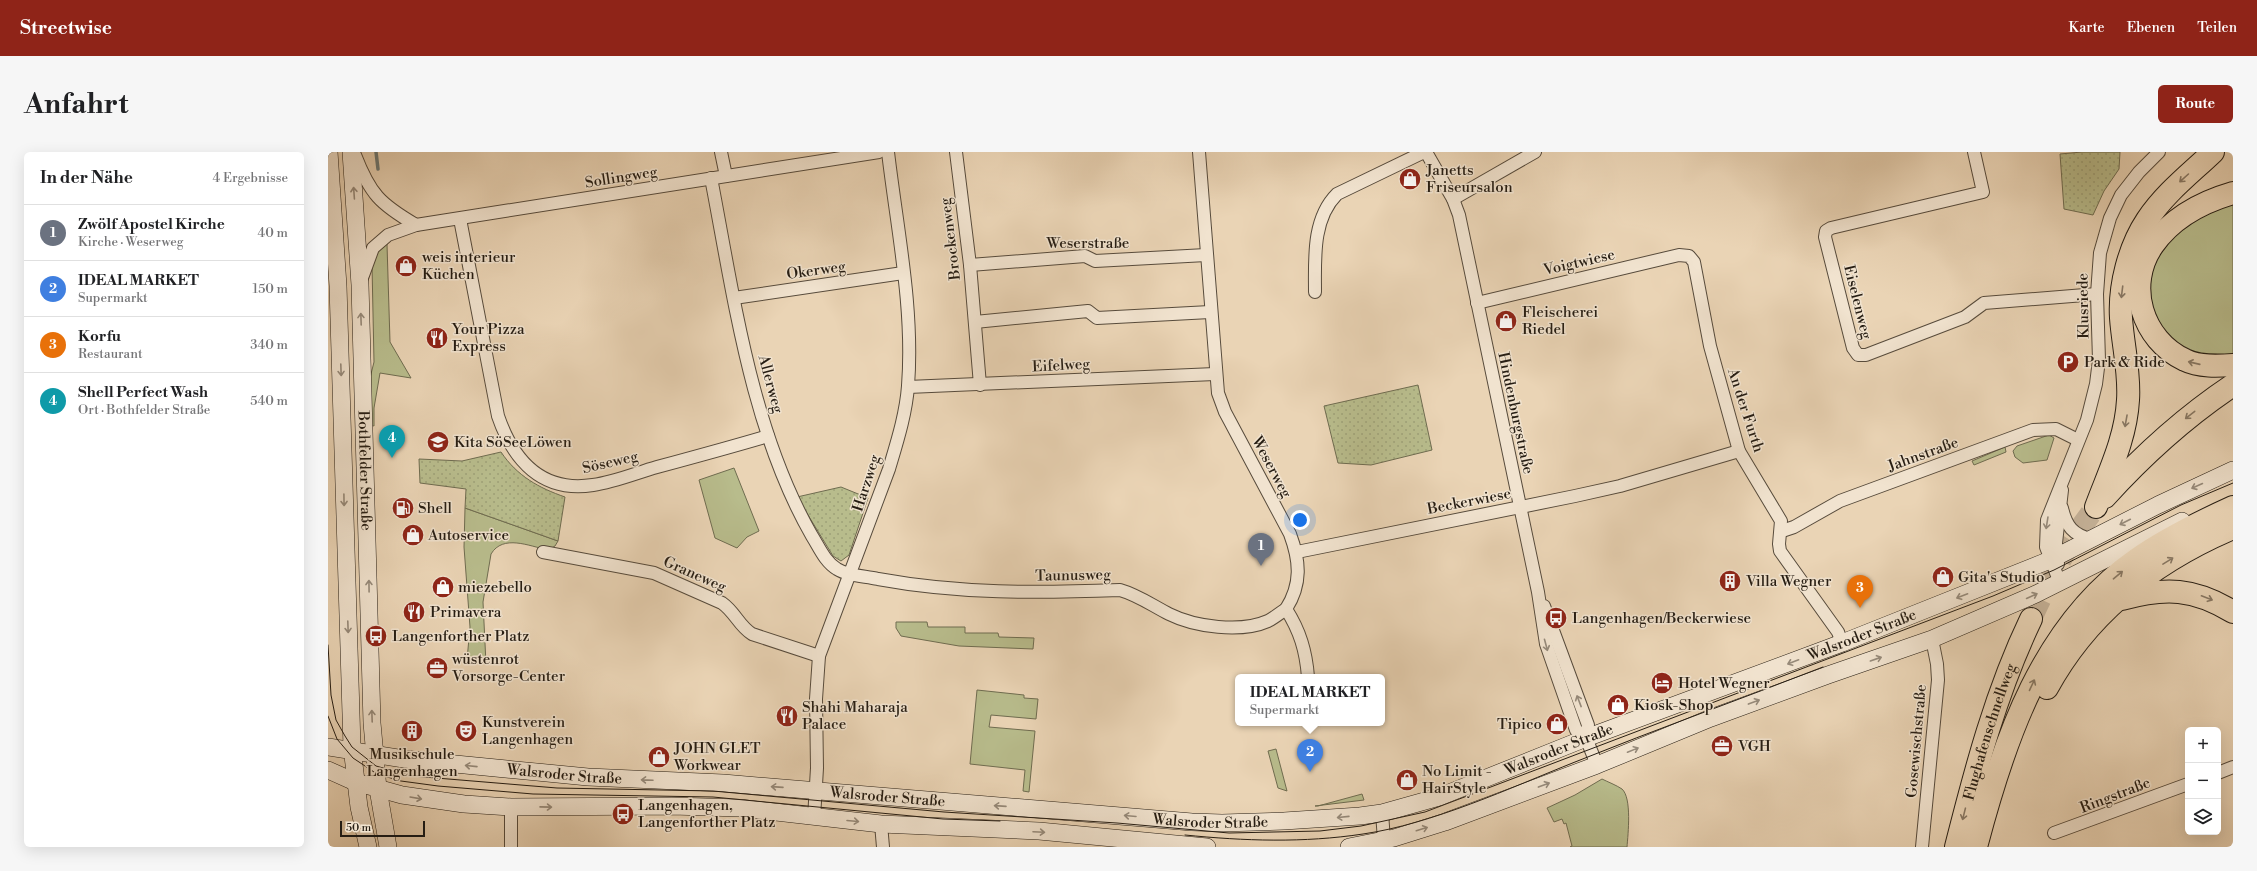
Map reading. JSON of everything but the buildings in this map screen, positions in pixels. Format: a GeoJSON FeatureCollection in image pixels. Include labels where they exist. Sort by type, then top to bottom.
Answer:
{"type":"FeatureCollection","features":[{"type":"Feature","properties":{"kind":"highway"},"geometry":{"type":"LineString","coordinates":[[2213,152],[2161,201],[2147,220],[2131,254],[2122,295],[2121,318],[2128,375],[2126,420],[2122,441],[2096,507],[2162,438],[2207,402],[2233,385]]}},
{"type":"Feature","properties":{"kind":"highway"},"geometry":{"type":"LineString","coordinates":[[2233,193],[2212,199],[2195,208],[2164,231],[2152,245],[2145,260],[2138,289],[2140,306],[2146,323],[2156,339],[2170,352],[2186,361],[2205,365],[2233,365]]}},
{"type":"Feature","properties":{"kind":"highway","name":"Flughafenschnellweg"},"geometry":{"type":"LineString","coordinates":[[1976,847],[1996,773],[2018,716],[2036,678],[2065,630],[2089,602],[2136,560],[2162,542],[2233,506]]}},
{"type":"Feature","properties":{"kind":"highway"},"geometry":{"type":"LineString","coordinates":[[1996,773],[2013,755],[2053,676],[2085,633],[2115,600],[2170,559],[2233,528]]}},
{"type":"Feature","properties":{"kind":"highway"},"geometry":{"type":"LineString","coordinates":[[2115,600],[2150,591],[2184,591],[2218,603],[2233,612]]}},
{"type":"Feature","properties":{"kind":"highway","name":"Flughafenschnellweg"},"geometry":{"type":"LineString","coordinates":[[1956,847],[1975,770],[1996,700],[2030,618]]}},
{"type":"Feature","properties":{"kind":"main road","name":"Bothfelder Straße"},"geometry":{"type":"LineString","coordinates":[[329,152],[331,234],[353,752],[355,782],[368,847]]}},
{"type":"Feature","properties":{"kind":"main road","name":"Bothfelder Straße"},"geometry":{"type":"LineString","coordinates":[[352,152],[360,285],[372,722],[378,789],[388,847]]}},
{"type":"Feature","properties":{"kind":"main road","name":"Walsroder Straße"},"geometry":{"type":"LineString","coordinates":[[328,748],[375,755],[588,776],[816,790],[948,803],[1222,823],[1326,819],[1382,812],[1439,797],[1586,738],[1842,643],[2054,559],[2158,504],[2233,470]]}},
{"type":"Feature","properties":{"kind":"main road","name":"Walsroder Straße"},"geometry":{"type":"LineString","coordinates":[[1349,847],[1384,844],[1597,765],[1711,718],[1932,639],[2004,609],[2192,516],[2233,502]]}},
{"type":"Feature","properties":{"kind":"main road","name":"Walsroder Straße"},"geometry":{"type":"LineString","coordinates":[[328,770],[355,782],[426,800],[511,807],[707,806],[740,808],[814,818],[881,824],[1039,831],[1207,847]]}},
{"type":"Feature","properties":{"kind":"street"},"geometry":{"type":"LineString","coordinates":[[352,152],[372,192],[388,208],[416,225]]}},
{"type":"Feature","properties":{"kind":"street"},"geometry":{"type":"LineString","coordinates":[[721,152],[726,176]]}},
{"type":"Feature","properties":{"kind":"street","name":"Sollingweg"},"geometry":{"type":"LineString","coordinates":[[360,285],[373,248],[388,235],[416,225],[879,152]]}},
{"type":"Feature","properties":{"kind":"street","name":"Harzweg"},"geometry":{"type":"LineString","coordinates":[[814,818],[816,790],[816,699],[819,656],[889,469],[898,437],[908,386],[909,345],[903,273],[888,152]]}},
{"type":"Feature","properties":{"kind":"street","name":"Brockenweg"},"geometry":{"type":"LineString","coordinates":[[956,152],[970,265],[980,385]]}},
{"type":"Feature","properties":{"kind":"street","name":"Weserweg"},"geometry":{"type":"LineString","coordinates":[[1199,152],[1210,312],[1218,393],[1224,412],[1290,534],[1297,552],[1298,580],[1295,596],[1286,609]]}},
{"type":"Feature","properties":{"kind":"street"},"geometry":{"type":"LineString","coordinates":[[1316,292],[1317,238],[1323,215],[1330,200],[1337,194],[1425,152]]}},
{"type":"Feature","properties":{"kind":"street","name":"Hindenburgstraße"},"geometry":{"type":"LineString","coordinates":[[1425,152],[1454,199],[1538,592],[1543,630],[1549,655],[1576,730],[1586,738],[1597,765]]}},
{"type":"Feature","properties":{"kind":"street"},"geometry":{"type":"LineString","coordinates":[[1454,199],[1535,152]]}},
{"type":"Feature","properties":{"kind":"street","name":"Eiselenweg"},"geometry":{"type":"LineString","coordinates":[[1974,152],[1983,192],[1830,228],[1826,231],[1825,237],[1853,348],[1858,355],[1866,355],[1964,317],[1984,303],[2097,294]]}},
{"type":"Feature","properties":{"kind":"street","name":"Klusriede"},"geometry":{"type":"LineString","coordinates":[[2060,582],[2054,559],[2045,539],[2047,520],[2092,402],[2099,360],[2097,294],[2100,253],[2110,218],[2128,186],[2159,152]]}},
{"type":"Feature","properties":{"kind":"street","name":"Allerweg"},"geometry":{"type":"LineString","coordinates":[[711,178],[734,298],[768,436],[793,503],[827,561],[837,570],[849,573]]}},
{"type":"Feature","properties":{"kind":"street","name":"Söseweg"},"geometry":{"type":"LineString","coordinates":[[460,219],[498,416],[504,434],[517,455],[534,472],[562,484],[594,485],[768,436]]}},
{"type":"Feature","properties":{"kind":"street"},"geometry":{"type":"LineString","coordinates":[[331,234],[357,232]]}},
{"type":"Feature","properties":{"kind":"street","name":"Weserstraße"},"geometry":{"type":"LineString","coordinates":[[970,265],[1085,256],[1095,261],[1206,255]]}},
{"type":"Feature","properties":{"kind":"street","name":"Voigtwiese"},"geometry":{"type":"LineString","coordinates":[[1477,303],[1679,255],[1689,256]]}},
{"type":"Feature","properties":{"kind":"street","name":"An der Furth"},"geometry":{"type":"LineString","coordinates":[[1689,256],[1694,262],[1710,346],[1739,451],[1781,521],[1782,531],[1779,544],[1780,551],[1838,632],[1842,643]]}},
{"type":"Feature","properties":{"kind":"street","name":"Okerweg"},"geometry":{"type":"LineString","coordinates":[[734,298],[903,273]]}},
{"type":"Feature","properties":{"kind":"street"},"geometry":{"type":"LineString","coordinates":[[975,322],[1088,311],[1097,318],[1210,312]]}},
{"type":"Feature","properties":{"kind":"street","name":"Eifelweg"},"geometry":{"type":"LineString","coordinates":[[908,386],[980,385],[1215,374]]}},
{"type":"Feature","properties":{"kind":"street","name":"Jahnstraße"},"geometry":{"type":"LineString","coordinates":[[1782,531],[1794,527],[1840,501],[2033,430],[2056,429],[2078,440]]}},
{"type":"Feature","properties":{"kind":"street","name":"Beckerwiese"},"geometry":{"type":"LineString","coordinates":[[1297,552],[1520,508],[1620,486],[1739,451]]}},
{"type":"Feature","properties":{"kind":"street","name":"Klusriede"},"geometry":{"type":"LineString","coordinates":[[2054,559],[2065,473]]}},
{"type":"Feature","properties":{"kind":"street","name":"Klusriede"},"geometry":{"type":"LineString","coordinates":[[2061,502],[2067,526],[2075,534],[2091,539]]}},
{"type":"Feature","properties":{"kind":"street","name":"Graneweg"},"geometry":{"type":"LineString","coordinates":[[543,552],[654,573],[722,603],[731,609],[743,628],[752,634],[819,656]]}},
{"type":"Feature","properties":{"kind":"street","name":"Taunusweg"},"geometry":{"type":"LineString","coordinates":[[849,573],[949,590],[1039,593],[1120,590],[1133,593],[1187,622],[1204,626],[1242,626],[1267,621],[1286,609]]}},
{"type":"Feature","properties":{"kind":"street"},"geometry":{"type":"LineString","coordinates":[[1286,609],[1297,626],[1305,651],[1308,674]]}},
{"type":"Feature","properties":{"kind":"street","name":"Gosewischstraße"},"geometry":{"type":"LineString","coordinates":[[1922,847],[1938,680],[1937,664],[1932,639]]}},
{"type":"Feature","properties":{"kind":"street"},"geometry":{"type":"LineString","coordinates":[[2221,772],[2233,767]]}},
{"type":"Feature","properties":{"kind":"street","name":"Ringstraße"},"geometry":{"type":"LineString","coordinates":[[2054,834],[2185,785]]}},
{"type":"Feature","properties":{"kind":"street"},"geometry":{"type":"LineString","coordinates":[[511,807],[512,847]]}},
{"type":"Feature","properties":{"kind":"street"},"geometry":{"type":"LineString","coordinates":[[1382,812],[1384,844]]}},
{"type":"Feature","properties":{"kind":"street"},"geometry":{"type":"LineString","coordinates":[[881,824],[883,847]]}},
{"type":"Feature","properties":{"kind":"green space"},"geometry":{"type":"Polygon","coordinates":[[[2082,152],[2120,152],[2119,169],[2104,191],[2093,215],[2064,209],[2060,154],[2082,152]]]}},
{"type":"Feature","properties":{"kind":"green space"},"geometry":{"type":"Polygon","coordinates":[[[2233,202],[2233,355],[2219,357],[2186,352],[2154,322],[2147,277],[2169,235],[2218,203],[2233,202]]]}},
{"type":"Feature","properties":{"kind":"green space"},"geometry":{"type":"Polygon","coordinates":[[[387,244],[390,342],[411,378],[380,373],[374,408],[374,426],[370,425],[369,382],[374,362],[372,265],[376,252],[387,244]]]}},
{"type":"Feature","properties":{"kind":"green space"},"geometry":{"type":"Polygon","coordinates":[[[1418,385],[1432,450],[1371,465],[1338,463],[1324,406],[1418,385]]]}},
{"type":"Feature","properties":{"kind":"green space"},"geometry":{"type":"Polygon","coordinates":[[[2049,435],[2054,438],[2047,460],[2023,463],[2015,457],[2013,451],[2017,446],[2049,435]]]}},
{"type":"Feature","properties":{"kind":"green space"},"geometry":{"type":"Polygon","coordinates":[[[2005,447],[2006,452],[1974,465],[1972,461],[2005,447]]]}},
{"type":"Feature","properties":{"kind":"green space"},"geometry":{"type":"Polygon","coordinates":[[[501,452],[514,468],[529,480],[546,490],[565,497],[558,541],[465,508],[466,489],[420,483],[419,459],[462,461],[501,452]]]}},
{"type":"Feature","properties":{"kind":"green space"},"geometry":{"type":"Polygon","coordinates":[[[734,468],[759,531],[747,537],[737,548],[715,538],[699,480],[734,468]]]}},
{"type":"Feature","properties":{"kind":"green space"},"geometry":{"type":"Polygon","coordinates":[[[841,487],[868,498],[849,555],[841,561],[833,556],[797,497],[841,487]]]}},
{"type":"Feature","properties":{"kind":"green space"},"geometry":{"type":"Polygon","coordinates":[[[465,508],[558,541],[555,546],[548,550],[525,544],[502,544],[491,554],[483,602],[486,664],[467,660],[470,627],[464,547],[465,508]]]}},
{"type":"Feature","properties":{"kind":"green space"},"geometry":{"type":"Polygon","coordinates":[[[896,622],[927,622],[928,627],[965,627],[965,633],[998,633],[999,637],[1034,638],[1033,649],[959,646],[901,636],[896,628],[896,622]]]}},
{"type":"Feature","properties":{"kind":"green space"},"geometry":{"type":"Polygon","coordinates":[[[977,690],[1024,695],[1024,698],[1038,699],[1036,719],[991,715],[989,727],[1035,731],[1029,792],[1023,791],[1025,770],[970,764],[977,690]]]}},
{"type":"Feature","properties":{"kind":"green space"},"geometry":{"type":"Polygon","coordinates":[[[1276,749],[1287,791],[1278,788],[1268,751],[1276,749]]]}},
{"type":"Feature","properties":{"kind":"green space"},"geometry":{"type":"Polygon","coordinates":[[[1602,779],[1622,789],[1625,794],[1629,816],[1627,847],[1570,847],[1572,846],[1566,823],[1564,824],[1562,819],[1554,822],[1547,808],[1575,795],[1602,779]]]}},
{"type":"Feature","properties":{"kind":"green space"},"geometry":{"type":"Polygon","coordinates":[[[1362,794],[1364,800],[1320,805],[1362,794]]]}},
{"type":"Feature","properties":{"kind":"waterway"},"geometry":{"type":"LineString","coordinates":[[376,152],[378,169]]}},
{"type":"Feature","properties":{"kind":"tunnel"},"geometry":{"type":"LineString","coordinates":[[2031,619],[2060,561],[2077,533],[2096,507]]}},
{"type":"Feature","properties":{"kind":"tram line"},"geometry":{"type":"LineString","coordinates":[[328,645],[331,695],[336,720],[352,747],[376,766],[412,776],[557,788],[713,791],[944,812],[1117,823],[1229,833],[1320,831],[1361,826],[1425,812],[1993,596],[2054,570],[2181,505],[2233,483]]}},
{"type":"Feature","properties":{"kind":"tram line"},"geometry":{"type":"LineString","coordinates":[[1185,835],[1252,840],[1319,839],[1363,834],[1416,822],[1498,794],[1606,750],[1823,667]]}},
{"type":"Feature","properties":{"kind":"tram line"},"geometry":{"type":"LineString","coordinates":[[328,716],[337,739],[353,758],[377,774],[401,781],[438,786],[533,794],[713,797],[943,819],[1000,821]]}},
{"type":"Feature","properties":{"kind":"place","name":"Janetts Friseursalon"},"geometry":{"type":"Point","coordinates":[1410,179]}},
{"type":"Feature","properties":{"kind":"place","name":"weis interieur Küchen"},"geometry":{"type":"Point","coordinates":[406,266]}},
{"type":"Feature","properties":{"kind":"place","name":"Fleischerei Riedel"},"geometry":{"type":"Point","coordinates":[1506,321]}},
{"type":"Feature","properties":{"kind":"place","name":"Your Pizza Express"},"geometry":{"type":"Point","coordinates":[437,338]}},
{"type":"Feature","properties":{"kind":"place","name":"Park & Ride"},"geometry":{"type":"Point","coordinates":[2068,362]}},
{"type":"Feature","properties":{"kind":"place","name":"Kita SöSeeLöwen"},"geometry":{"type":"Point","coordinates":[438,442]}},
{"type":"Feature","properties":{"kind":"place","name":"Shell Perfect Wash"},"geometry":{"type":"Point","coordinates":[392,458]}},
{"type":"Feature","properties":{"kind":"place","name":"Shell"},"geometry":{"type":"Point","coordinates":[403,508]}},
{"type":"Feature","properties":{"kind":"place","name":"Autoservice"},"geometry":{"type":"Point","coordinates":[413,535]}},
{"type":"Feature","properties":{"kind":"place","name":"Zwölf Apostel Kirche"},"geometry":{"type":"Point","coordinates":[1261,566]}},
{"type":"Feature","properties":{"kind":"place","name":"Gita's Studio"},"geometry":{"type":"Point","coordinates":[1943,577]}},
{"type":"Feature","properties":{"kind":"place","name":"Villa Wegner"},"geometry":{"type":"Point","coordinates":[1730,581]}},
{"type":"Feature","properties":{"kind":"place","name":"miezebello"},"geometry":{"type":"Point","coordinates":[443,587]}},
{"type":"Feature","properties":{"kind":"place","name":"Korfu"},"geometry":{"type":"Point","coordinates":[1860,608]}},
{"type":"Feature","properties":{"kind":"place","name":"Primavera"},"geometry":{"type":"Point","coordinates":[414,612]}},
{"type":"Feature","properties":{"kind":"place","name":"Langenhagen/Beckerwiese"},"geometry":{"type":"Point","coordinates":[1556,618]}},
{"type":"Feature","properties":{"kind":"place","name":"Langenforther Platz"},"geometry":{"type":"Point","coordinates":[376,636]}},
{"type":"Feature","properties":{"kind":"place","name":"wüstenrot Vorsorge-Center"},"geometry":{"type":"Point","coordinates":[437,668]}},
{"type":"Feature","properties":{"kind":"place","name":"Hotel Wegner"},"geometry":{"type":"Point","coordinates":[1662,683]}},
{"type":"Feature","properties":{"kind":"place","name":"Kiosk-Shop"},"geometry":{"type":"Point","coordinates":[1618,705]}},
{"type":"Feature","properties":{"kind":"place","name":"Shahi Maharaja Palace"},"geometry":{"type":"Point","coordinates":[787,716]}},
{"type":"Feature","properties":{"kind":"place","name":"Tipico"},"geometry":{"type":"Point","coordinates":[1557,724]}},
{"type":"Feature","properties":{"kind":"place","name":"Musikschule Langenhagen"},"geometry":{"type":"Point","coordinates":[412,731]}},
{"type":"Feature","properties":{"kind":"place","name":"Kunstverein Langenhagen"},"geometry":{"type":"Point","coordinates":[466,731]}},
{"type":"Feature","properties":{"kind":"place","name":"VGH"},"geometry":{"type":"Point","coordinates":[1722,746]}},
{"type":"Feature","properties":{"kind":"place","name":"JOHN GLET Workwear"},"geometry":{"type":"Point","coordinates":[659,757]}},
{"type":"Feature","properties":{"kind":"place","name":"IDEAL MARKET"},"geometry":{"type":"Point","coordinates":[1310,772]}},
{"type":"Feature","properties":{"kind":"place","name":"No Limit - HairStyle"},"geometry":{"type":"Point","coordinates":[1407,780]}},
{"type":"Feature","properties":{"kind":"place","name":"Langenhagen, Langenforther Platz"},"geometry":{"type":"Point","coordinates":[623,814]}}]}
